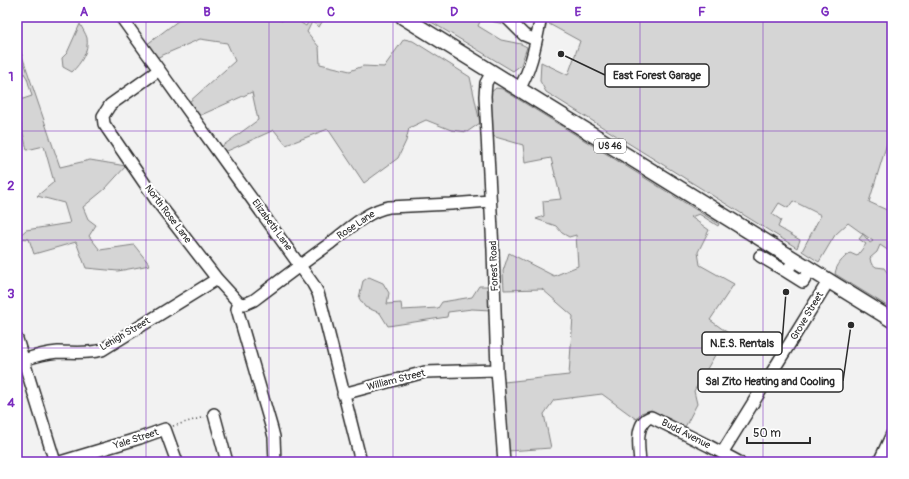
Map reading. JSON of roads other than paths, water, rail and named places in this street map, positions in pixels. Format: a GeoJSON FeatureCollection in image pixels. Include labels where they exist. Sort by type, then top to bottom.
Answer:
{"type":"FeatureCollection","features":[{"type":"Feature","properties":{"kind":"main road","name":"US 46"},"geometry":{"type":"LineString","coordinates":[[403,17],[892,320]]}},
{"type":"Feature","properties":{"kind":"street","name":"Elizabeth Lane"},"geometry":{"type":"LineString","coordinates":[[121,17],[301,265],[318,293],[361,462]]}},
{"type":"Feature","properties":{"kind":"street"},"geometry":{"type":"LineString","coordinates":[[506,17],[524,35],[536,40]]}},
{"type":"Feature","properties":{"kind":"street"},"geometry":{"type":"LineString","coordinates":[[519,89],[526,77],[541,17]]}},
{"type":"Feature","properties":{"kind":"street","name":"North Rose Lane"},"geometry":{"type":"LineString","coordinates":[[159,70],[110,105],[103,116],[103,122],[156,200],[217,279],[241,304]]}},
{"type":"Feature","properties":{"kind":"street","name":"Forest Road"},"geometry":{"type":"LineString","coordinates":[[492,72],[486,83],[485,96],[494,250],[497,370],[504,462]]}},
{"type":"Feature","properties":{"kind":"street","name":"Rose Lane"},"geometry":{"type":"LineString","coordinates":[[241,304],[254,300],[370,214],[381,209],[390,207],[451,204],[490,200]]}},
{"type":"Feature","properties":{"kind":"street"},"geometry":{"type":"LineString","coordinates":[[760,256],[790,276],[804,282],[811,269]]}},
{"type":"Feature","properties":{"kind":"street"},"geometry":{"type":"LineString","coordinates":[[790,276],[794,259]]}},
{"type":"Feature","properties":{"kind":"street","name":"Lehigh Street"},"geometry":{"type":"LineString","coordinates":[[24,360],[56,352],[90,353],[102,350],[217,279]]}},
{"type":"Feature","properties":{"kind":"street","name":"Grove Street"},"geometry":{"type":"LineString","coordinates":[[722,453],[817,305],[829,280]]}},
{"type":"Feature","properties":{"kind":"street"},"geometry":{"type":"LineString","coordinates":[[241,304],[237,309],[274,437],[275,462]]}},
{"type":"Feature","properties":{"kind":"street"},"geometry":{"type":"LineString","coordinates":[[17,339],[55,462]]}},
{"type":"Feature","properties":{"kind":"street","name":"William Street"},"geometry":{"type":"LineString","coordinates":[[343,394],[425,372],[497,370]]}},
{"type":"Feature","properties":{"kind":"street"},"geometry":{"type":"LineString","coordinates":[[214,414],[227,462]]}},
{"type":"Feature","properties":{"kind":"street","name":"Budd Avenue"},"geometry":{"type":"LineString","coordinates":[[640,462],[640,427],[644,420],[650,417],[654,417],[722,453]]}},
{"type":"Feature","properties":{"kind":"street","name":"Yale Street"},"geometry":{"type":"LineString","coordinates":[[60,462],[166,429],[177,462]]}},
{"type":"Feature","properties":{"kind":"street"},"geometry":{"type":"LineString","coordinates":[[879,462],[892,434]]}},
{"type":"Feature","properties":{"kind":"street"},"geometry":{"type":"LineString","coordinates":[[722,453],[739,462]]}},
{"type":"Feature","properties":{"kind":"place","name":"East Forest Garage"},"geometry":{"type":"Point","coordinates":[561,54]}},
{"type":"Feature","properties":{"kind":"place","name":"N.E.S. Rentals"},"geometry":{"type":"Point","coordinates":[786,292]}},
{"type":"Feature","properties":{"kind":"place","name":"Sal Zito Heating and Cooling"},"geometry":{"type":"Point","coordinates":[851,325]}}]}
